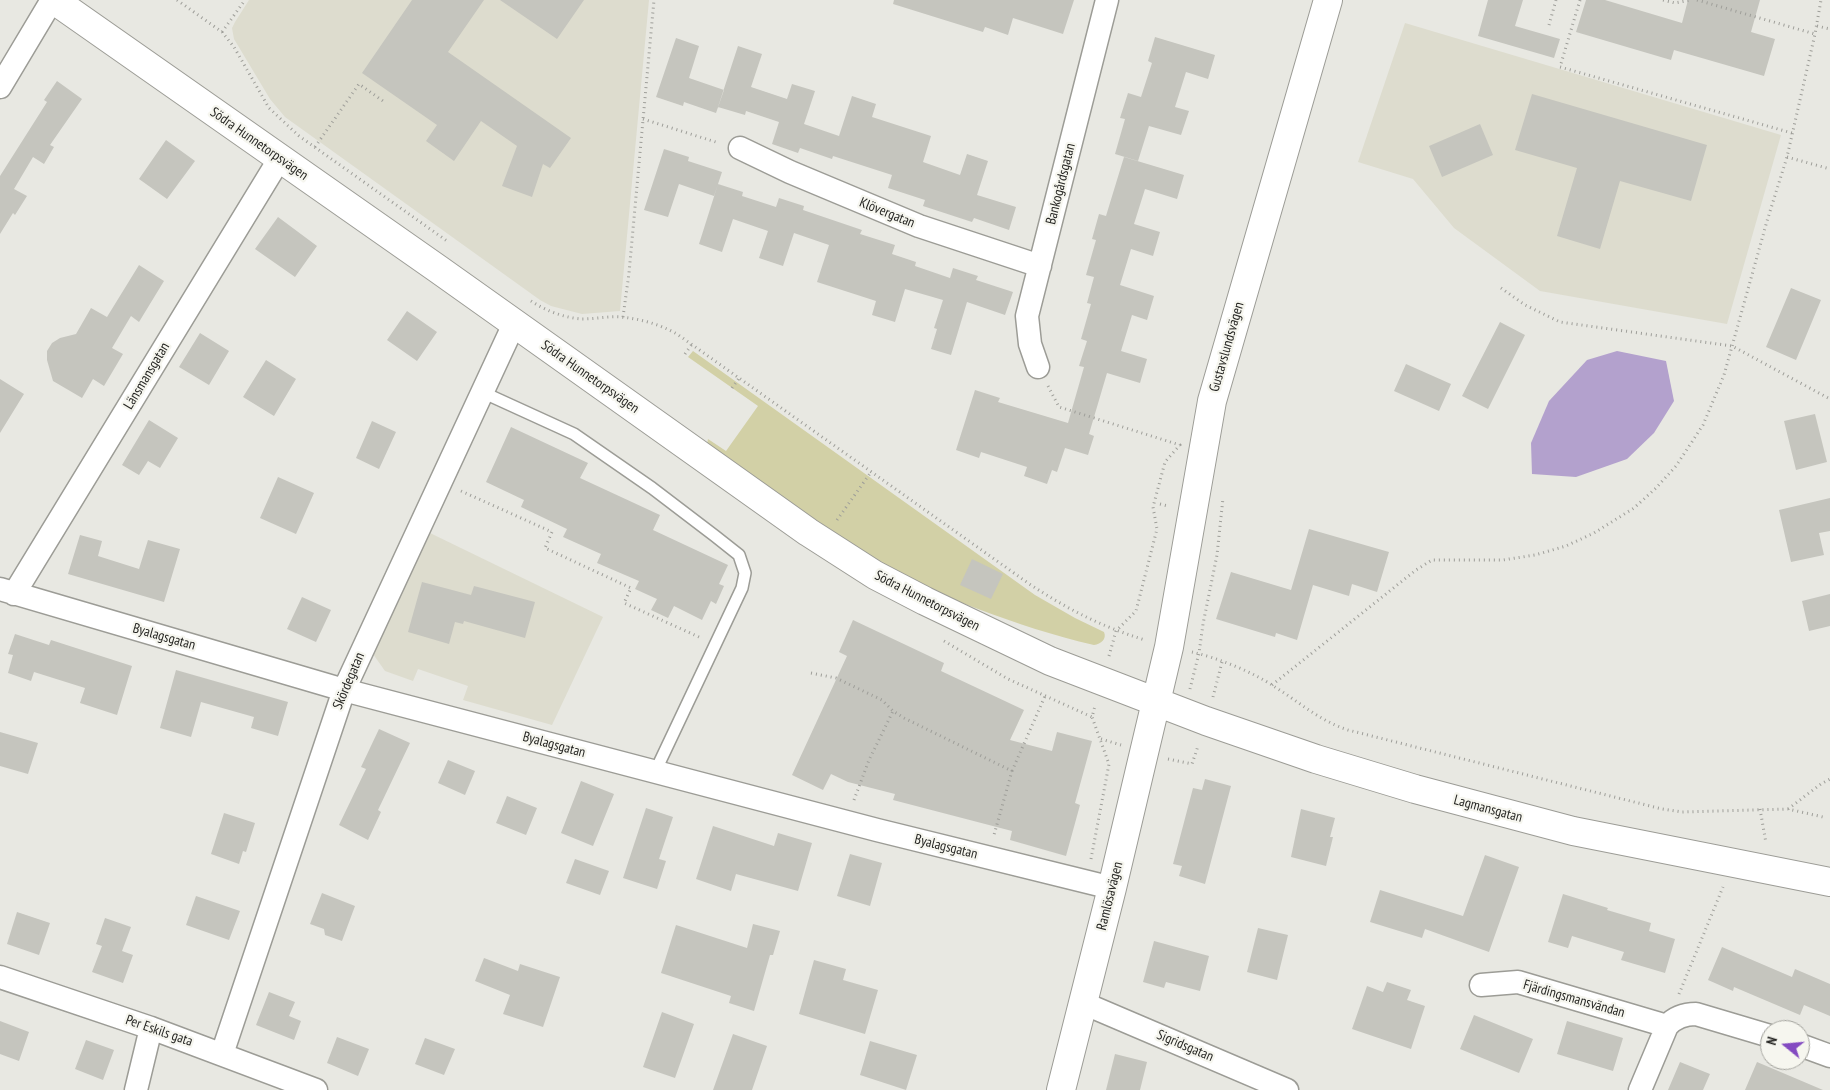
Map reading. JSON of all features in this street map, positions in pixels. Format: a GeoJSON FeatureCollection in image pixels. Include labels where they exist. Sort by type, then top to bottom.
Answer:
{"type":"FeatureCollection","features":[{"type":"Feature","properties":{"kind":"street"},"geometry":{"type":"LineString","coordinates":[[0,87],[53,0]]}},
{"type":"Feature","properties":{"kind":"street","name":"Södra Hunnetorpsvägen"},"geometry":{"type":"LineString","coordinates":[[53,0],[280,158],[808,532],[875,575],[925,601],[1050,660],[1156,701]]}},
{"type":"Feature","properties":{"kind":"street","name":"Bankogårdsgatan"},"geometry":{"type":"LineString","coordinates":[[1038,367],[1030,344],[1027,316],[1107,0]]}},
{"type":"Feature","properties":{"kind":"street","name":"Gustavslundsvägen"},"geometry":{"type":"LineString","coordinates":[[1156,701],[1169,647],[1212,401],[1328,0]]}},
{"type":"Feature","properties":{"kind":"street","name":"Klövergatan"},"geometry":{"type":"LineString","coordinates":[[740,148],[790,172],[919,226],[1040,266]]}},
{"type":"Feature","properties":{"kind":"street","name":"Länsmansgatan"},"geometry":{"type":"LineString","coordinates":[[7,592],[280,158]]}},
{"type":"Feature","properties":{"kind":"street","name":"Skördegatan"},"geometry":{"type":"LineString","coordinates":[[222,1054],[344,690],[514,324]]}},
{"type":"Feature","properties":{"kind":"street","name":"Byalagsgatan"},"geometry":{"type":"LineString","coordinates":[[7,592],[344,690],[846,822],[1112,888]]}},
{"type":"Feature","properties":{"kind":"street","name":"Lagmansgatan"},"geometry":{"type":"LineString","coordinates":[[1156,701],[1206,721],[1316,758],[1497,811],[1573,831],[1830,882]]}},
{"type":"Feature","properties":{"kind":"street","name":"Ramlösavägen"},"geometry":{"type":"LineString","coordinates":[[1061,1090],[1112,888],[1156,701]]}},
{"type":"Feature","properties":{"kind":"street","name":"Per Eskils gata"},"geometry":{"type":"LineString","coordinates":[[0,977],[151,1028],[316,1090]]}},
{"type":"Feature","properties":{"kind":"street","name":"Fjärdingsmansvändan"},"geometry":{"type":"LineString","coordinates":[[1481,985],[1518,982],[1673,1022],[1687,1014],[1696,1014],[1760,1033]]}},
{"type":"Feature","properties":{"kind":"street","name":"Sigridsgatan"},"geometry":{"type":"LineString","coordinates":[[1083,1003],[1287,1090]]}},
{"type":"Feature","properties":{"kind":"street"},"geometry":{"type":"LineString","coordinates":[[1640,1090],[1673,1022]]}},
{"type":"Feature","properties":{"kind":"street"},"geometry":{"type":"LineString","coordinates":[[136,1090],[151,1028]]}},
{"type":"Feature","properties":{"kind":"street"},"geometry":{"type":"LineString","coordinates":[[1810,1049],[1830,1056]]}},
{"type":"Feature","properties":{"kind":"lane"},"geometry":{"type":"LineString","coordinates":[[482,392],[574,434],[652,488],[739,555],[744,573],[742,588],[655,772]]}},
{"type":"Feature","properties":{"kind":"path"},"geometry":{"type":"LineString","coordinates":[[177,0],[222,32],[234,47],[269,108],[299,136],[449,243]]}},
{"type":"Feature","properties":{"kind":"path"},"geometry":{"type":"LineString","coordinates":[[222,32],[244,0]]}},
{"type":"Feature","properties":{"kind":"path"},"geometry":{"type":"LineString","coordinates":[[623,317],[629,273],[654,0]]}},
{"type":"Feature","properties":{"kind":"path"},"geometry":{"type":"LineString","coordinates":[[1549,25],[1556,0]]}},
{"type":"Feature","properties":{"kind":"path"},"geometry":{"type":"LineString","coordinates":[[1580,0],[1560,67],[1792,132]]}},
{"type":"Feature","properties":{"kind":"path"},"geometry":{"type":"LineString","coordinates":[[1663,0],[1675,3],[1690,0]]}},
{"type":"Feature","properties":{"kind":"path"},"geometry":{"type":"LineString","coordinates":[[1697,0],[1815,34]]}},
{"type":"Feature","properties":{"kind":"path"},"geometry":{"type":"LineString","coordinates":[[1272,685],[1416,570],[1432,560],[1503,560],[1535,555],[1573,543],[1594,533],[1634,508],[1676,466],[1703,426],[1724,375],[1787,156],[1817,26],[1821,0]]}},
{"type":"Feature","properties":{"kind":"path"},"geometry":{"type":"LineString","coordinates":[[1817,26],[1830,30]]}},
{"type":"Feature","properties":{"kind":"path"},"geometry":{"type":"LineString","coordinates":[[315,147],[359,84],[384,101]]}},
{"type":"Feature","properties":{"kind":"path"},"geometry":{"type":"LineString","coordinates":[[643,119],[740,148]]}},
{"type":"Feature","properties":{"kind":"path"},"geometry":{"type":"LineString","coordinates":[[1787,156],[1830,169]]}},
{"type":"Feature","properties":{"kind":"path"},"geometry":{"type":"LineString","coordinates":[[1501,288],[1525,305],[1560,322],[1732,346],[1830,399]]}},
{"type":"Feature","properties":{"kind":"path"},"geometry":{"type":"LineString","coordinates":[[526,297],[548,310],[572,318],[623,317],[646,321],[677,334],[1028,583],[1074,612],[1116,631],[1199,654],[1238,668],[1272,685],[1335,726],[1662,809],[1682,812],[1788,809],[1823,817]]}},
{"type":"Feature","properties":{"kind":"path"},"geometry":{"type":"LineString","coordinates":[[685,354],[692,344]]}},
{"type":"Feature","properties":{"kind":"path"},"geometry":{"type":"LineString","coordinates":[[1038,367],[1059,407],[1180,445],[1165,462],[1153,507],[1157,529],[1136,611],[1116,631]]}},
{"type":"Feature","properties":{"kind":"path"},"geometry":{"type":"LineString","coordinates":[[732,388],[739,378]]}},
{"type":"Feature","properties":{"kind":"path"},"geometry":{"type":"LineString","coordinates":[[834,525],[871,472]]}},
{"type":"Feature","properties":{"kind":"path"},"geometry":{"type":"LineString","coordinates":[[440,481],[552,532],[544,548],[631,588],[624,603],[715,645]]}},
{"type":"Feature","properties":{"kind":"path"},"geometry":{"type":"LineString","coordinates":[[1160,504],[1168,506]]}},
{"type":"Feature","properties":{"kind":"path"},"geometry":{"type":"LineString","coordinates":[[811,673],[836,678],[882,700],[893,711],[918,726],[1012,771]]}},
{"type":"Feature","properties":{"kind":"path"},"geometry":{"type":"LineString","coordinates":[[1008,679],[1092,717]]}},
{"type":"Feature","properties":{"kind":"path"},"geometry":{"type":"LineString","coordinates":[[989,858],[1012,771],[1045,696]]}},
{"type":"Feature","properties":{"kind":"path"},"geometry":{"type":"LineString","coordinates":[[846,822],[870,760],[893,711]]}},
{"type":"Feature","properties":{"kind":"path"},"geometry":{"type":"LineString","coordinates":[[1788,809],[1830,779]]}},
{"type":"Feature","properties":{"kind":"path"},"geometry":{"type":"LineString","coordinates":[[1760,809],[1766,848]]}},
{"type":"Feature","properties":{"kind":"path"},"geometry":{"type":"LineString","coordinates":[[1673,1022],[1680,989],[1725,882]]}},
{"type":"Feature","properties":{"kind":"shaded area"},"geometry":{"type":"Polygon","coordinates":[[[249,0],[649,0],[620,311],[582,314],[551,306],[540,300],[285,117],[270,99],[234,39],[232,28],[249,0]]]}},
{"type":"Feature","properties":{"kind":"shaded area"},"geometry":{"type":"Polygon","coordinates":[[[1405,23],[1781,135],[1727,324],[1540,291],[1454,228],[1413,179],[1358,162],[1405,23]]]}},
{"type":"Feature","properties":{"kind":"shaded area"},"geometry":{"type":"Polygon","coordinates":[[[693,351],[1035,595],[1104,632],[1105,637],[1103,641],[1094,645],[1050,633],[992,614],[939,593],[915,582],[861,551],[783,499],[707,444],[708,439],[726,451],[758,406],[688,357],[693,351]]]}},
{"type":"Feature","properties":{"kind":"shaded area"},"geometry":{"type":"Polygon","coordinates":[[[1617,351],[1666,361],[1674,401],[1654,433],[1627,459],[1576,477],[1532,474],[1531,443],[1549,401],[1587,360],[1617,351]]]}},
{"type":"Feature","properties":{"kind":"shaded area"},"geometry":{"type":"Polygon","coordinates":[[[430,533],[603,617],[552,725],[463,700],[468,686],[418,669],[413,681],[385,671],[373,654],[430,533]]]}},
{"type":"Feature","properties":{"kind":"building"},"geometry":{"type":"Polygon","coordinates":[[[412,0],[484,0],[448,52],[571,138],[550,168],[543,164],[532,197],[502,186],[517,146],[481,121],[454,161],[426,141],[437,125],[362,73],[412,0]]]}},
{"type":"Feature","properties":{"kind":"building"},"geometry":{"type":"Polygon","coordinates":[[[500,0],[584,0],[557,39],[500,0]]]}},
{"type":"Feature","properties":{"kind":"building"},"geometry":{"type":"Polygon","coordinates":[[[894,0],[1074,0],[1063,34],[1013,18],[1008,35],[985,27],[983,32],[893,4],[894,0]]]}},
{"type":"Feature","properties":{"kind":"building"},"geometry":{"type":"Polygon","coordinates":[[[1488,0],[1523,0],[1515,26],[1560,39],[1554,58],[1478,36],[1488,0]]]}},
{"type":"Feature","properties":{"kind":"building"},"geometry":{"type":"Polygon","coordinates":[[[1586,0],[1605,0],[1682,23],[1688,0],[1760,0],[1751,32],[1775,39],[1764,76],[1674,50],[1671,60],[1576,32],[1586,0]]]}},
{"type":"Feature","properties":{"kind":"building"},"geometry":{"type":"Polygon","coordinates":[[[1155,37],[1215,55],[1208,79],[1186,72],[1175,107],[1189,111],[1181,135],[1149,126],[1138,161],[1115,154],[1125,119],[1120,118],[1128,93],[1141,97],[1152,63],[1148,61],[1155,37]]]}},
{"type":"Feature","properties":{"kind":"building"},"geometry":{"type":"Polygon","coordinates":[[[676,38],[699,46],[689,78],[724,90],[716,113],[684,102],[683,106],[656,97],[676,38]]]}},
{"type":"Feature","properties":{"kind":"building"},"geometry":{"type":"Polygon","coordinates":[[[738,46],[762,54],[751,87],[787,99],[792,84],[815,91],[804,124],[839,136],[852,96],[876,104],[872,117],[931,136],[923,162],[960,175],[967,154],[988,161],[977,195],[1016,207],[1009,230],[974,218],[972,222],[923,206],[925,200],[888,188],[892,175],[833,156],[832,159],[800,148],[798,153],[772,144],[779,122],[746,111],[745,115],[718,107],[738,46]]]}},
{"type":"Feature","properties":{"kind":"building"},"geometry":{"type":"Polygon","coordinates":[[[57,81],[82,99],[50,145],[54,147],[44,164],[33,157],[14,189],[27,196],[15,215],[13,213],[0,234],[0,176],[47,102],[44,100],[57,81]]]}},
{"type":"Feature","properties":{"kind":"building"},"geometry":{"type":"Polygon","coordinates":[[[1532,94],[1707,145],[1691,201],[1620,181],[1600,249],[1557,236],[1577,168],[1515,150],[1532,94]]]}},
{"type":"Feature","properties":{"kind":"building"},"geometry":{"type":"Polygon","coordinates":[[[1480,124],[1493,155],[1442,177],[1429,146],[1480,124]]]}},
{"type":"Feature","properties":{"kind":"building"},"geometry":{"type":"Polygon","coordinates":[[[166,140],[195,161],[167,199],[139,179],[166,140]]]}},
{"type":"Feature","properties":{"kind":"building"},"geometry":{"type":"Polygon","coordinates":[[[664,149],[689,157],[688,161],[722,172],[714,196],[679,184],[668,217],[644,210],[664,149]]]}},
{"type":"Feature","properties":{"kind":"building"},"geometry":{"type":"Polygon","coordinates":[[[1124,157],[1184,175],[1177,199],[1145,189],[1134,224],[1160,232],[1153,256],[1131,249],[1120,285],[1154,296],[1147,320],[1132,315],[1121,351],[1147,359],[1140,383],[1107,373],[1089,434],[1094,436],[1088,455],[1065,448],[1057,472],[1052,470],[1047,484],[1024,476],[1027,467],[981,452],[979,458],[956,450],[975,390],[1000,398],[998,402],[1068,423],[1084,367],[1079,366],[1087,341],[1081,339],[1091,304],[1087,303],[1094,277],[1086,275],[1096,240],[1092,239],[1099,214],[1106,216],[1124,157]]]}},
{"type":"Feature","properties":{"kind":"building"},"geometry":{"type":"Polygon","coordinates":[[[718,184],[743,192],[742,196],[776,207],[779,198],[804,206],[803,210],[862,230],[860,234],[895,245],[892,254],[916,262],[915,266],[950,278],[953,268],[978,276],[976,280],[1013,292],[1005,315],[967,302],[951,355],[931,349],[937,329],[934,328],[943,300],[905,289],[895,322],[872,315],[876,301],[817,282],[829,245],[794,233],[783,266],[759,258],[768,231],[733,219],[722,252],[699,244],[718,184]]]}},
{"type":"Feature","properties":{"kind":"building"},"geometry":{"type":"Polygon","coordinates":[[[278,217],[317,246],[295,277],[255,249],[278,217]]]}},
{"type":"Feature","properties":{"kind":"building"},"geometry":{"type":"Polygon","coordinates":[[[139,265],[164,281],[139,322],[131,316],[112,348],[123,354],[104,386],[93,379],[82,398],[53,381],[47,360],[47,351],[52,343],[60,338],[76,334],[91,308],[107,317],[139,265]]]}},
{"type":"Feature","properties":{"kind":"building"},"geometry":{"type":"Polygon","coordinates":[[[1791,288],[1821,300],[1796,360],[1766,347],[1791,288]]]}},
{"type":"Feature","properties":{"kind":"building"},"geometry":{"type":"Polygon","coordinates":[[[407,311],[437,332],[417,361],[387,340],[407,311]]]}},
{"type":"Feature","properties":{"kind":"building"},"geometry":{"type":"Polygon","coordinates":[[[1500,322],[1525,335],[1488,409],[1462,396],[1500,322]]]}},
{"type":"Feature","properties":{"kind":"building"},"geometry":{"type":"Polygon","coordinates":[[[200,333],[229,351],[209,385],[179,367],[200,333]]]}},
{"type":"Feature","properties":{"kind":"building"},"geometry":{"type":"Polygon","coordinates":[[[266,360],[296,379],[274,416],[243,397],[266,360]]]}},
{"type":"Feature","properties":{"kind":"building"},"geometry":{"type":"Polygon","coordinates":[[[1406,364],[1451,384],[1439,411],[1394,391],[1406,364]]]}},
{"type":"Feature","properties":{"kind":"building"},"geometry":{"type":"Polygon","coordinates":[[[0,379],[24,394],[0,433],[0,379]]]}},
{"type":"Feature","properties":{"kind":"building"},"geometry":{"type":"Polygon","coordinates":[[[1815,414],[1827,462],[1796,470],[1784,421],[1815,414]]]}},
{"type":"Feature","properties":{"kind":"building"},"geometry":{"type":"Polygon","coordinates":[[[149,420],[178,438],[160,468],[148,461],[139,475],[122,465],[149,420]]]}},
{"type":"Feature","properties":{"kind":"building"},"geometry":{"type":"Polygon","coordinates":[[[372,421],[396,432],[379,469],[356,458],[372,421]]]}},
{"type":"Feature","properties":{"kind":"building"},"geometry":{"type":"Polygon","coordinates":[[[511,427],[588,463],[580,478],[660,515],[653,530],[728,565],[719,584],[724,586],[716,604],[711,601],[702,620],[674,606],[668,618],[651,610],[657,599],[635,589],[639,581],[597,563],[601,554],[563,537],[567,529],[521,507],[524,500],[486,482],[511,427]]]}},
{"type":"Feature","properties":{"kind":"building"},"geometry":{"type":"Polygon","coordinates":[[[278,477],[314,493],[296,534],[260,518],[278,477]]]}},
{"type":"Feature","properties":{"kind":"building"},"geometry":{"type":"Polygon","coordinates":[[[1830,498],[1830,531],[1819,533],[1824,555],[1791,562],[1779,510],[1830,498]]]}},
{"type":"Feature","properties":{"kind":"building"},"geometry":{"type":"Polygon","coordinates":[[[1309,529],[1389,552],[1377,592],[1352,584],[1349,596],[1313,585],[1297,640],[1276,633],[1275,637],[1216,619],[1231,572],[1291,590],[1309,529]]]}},
{"type":"Feature","properties":{"kind":"building"},"geometry":{"type":"Polygon","coordinates":[[[80,535],[102,541],[98,556],[139,569],[148,540],[180,549],[164,602],[68,574],[80,535]]]}},
{"type":"Feature","properties":{"kind":"building"},"geometry":{"type":"Polygon","coordinates":[[[972,559],[1003,574],[991,599],[960,585],[972,559]]]}},
{"type":"Feature","properties":{"kind":"building"},"geometry":{"type":"Polygon","coordinates":[[[422,582],[471,595],[474,586],[535,602],[525,638],[464,621],[463,624],[455,622],[449,644],[408,632],[422,582]]]}},
{"type":"Feature","properties":{"kind":"building"},"geometry":{"type":"Polygon","coordinates":[[[1830,594],[1830,626],[1809,631],[1802,601],[1830,594]]]}},
{"type":"Feature","properties":{"kind":"building"},"geometry":{"type":"Polygon","coordinates":[[[302,597],[331,610],[316,642],[287,629],[302,597]]]}},
{"type":"Feature","properties":{"kind":"building"},"geometry":{"type":"Polygon","coordinates":[[[853,620],[944,663],[941,671],[1024,710],[1010,740],[1052,751],[1057,732],[1092,741],[1075,803],[1080,805],[1066,856],[1010,840],[1012,831],[893,800],[895,794],[848,782],[831,774],[823,790],[792,775],[847,656],[839,652],[853,620]]]}},
{"type":"Feature","properties":{"kind":"building"},"geometry":{"type":"Polygon","coordinates":[[[15,634],[49,645],[51,640],[132,666],[117,715],[80,703],[85,688],[34,672],[31,681],[8,673],[13,655],[8,654],[15,634]]]}},
{"type":"Feature","properties":{"kind":"building"},"geometry":{"type":"Polygon","coordinates":[[[176,670],[288,702],[278,736],[251,728],[254,717],[201,702],[191,737],[160,728],[176,670]]]}},
{"type":"Feature","properties":{"kind":"building"},"geometry":{"type":"Polygon","coordinates":[[[379,729],[410,743],[378,810],[381,812],[368,840],[339,825],[366,769],[361,767],[379,729]]]}},
{"type":"Feature","properties":{"kind":"building"},"geometry":{"type":"Polygon","coordinates":[[[0,732],[38,743],[28,774],[0,766],[0,732]]]}},
{"type":"Feature","properties":{"kind":"building"},"geometry":{"type":"Polygon","coordinates":[[[448,760],[475,771],[465,795],[438,783],[448,760]]]}},
{"type":"Feature","properties":{"kind":"building"},"geometry":{"type":"Polygon","coordinates":[[[1205,779],[1231,786],[1205,884],[1179,876],[1182,866],[1173,864],[1193,788],[1202,790],[1205,779]]]}},
{"type":"Feature","properties":{"kind":"building"},"geometry":{"type":"Polygon","coordinates":[[[581,781],[614,794],[593,846],[561,833],[581,781]]]}},
{"type":"Feature","properties":{"kind":"building"},"geometry":{"type":"Polygon","coordinates":[[[507,796],[537,808],[526,835],[496,823],[507,796]]]}},
{"type":"Feature","properties":{"kind":"building"},"geometry":{"type":"Polygon","coordinates":[[[646,808],[673,817],[659,859],[666,861],[657,889],[623,878],[646,808]]]}},
{"type":"Feature","properties":{"kind":"building"},"geometry":{"type":"Polygon","coordinates":[[[1301,809],[1335,818],[1330,837],[1333,837],[1326,866],[1291,857],[1301,809]]]}},
{"type":"Feature","properties":{"kind":"building"},"geometry":{"type":"Polygon","coordinates":[[[224,813],[255,823],[246,852],[243,851],[239,864],[211,854],[224,813]]]}},
{"type":"Feature","properties":{"kind":"building"},"geometry":{"type":"Polygon","coordinates":[[[713,826],[774,846],[778,833],[812,843],[798,891],[736,874],[731,891],[696,879],[713,826]]]}},
{"type":"Feature","properties":{"kind":"building"},"geometry":{"type":"Polygon","coordinates":[[[850,854],[882,863],[870,906],[837,896],[850,854]]]}},
{"type":"Feature","properties":{"kind":"building"},"geometry":{"type":"Polygon","coordinates":[[[1485,855],[1519,867],[1489,952],[1425,929],[1422,938],[1370,922],[1380,890],[1463,916],[1485,855]]]}},
{"type":"Feature","properties":{"kind":"building"},"geometry":{"type":"Polygon","coordinates":[[[575,859],[609,871],[600,895],[566,883],[575,859]]]}},
{"type":"Feature","properties":{"kind":"building"},"geometry":{"type":"Polygon","coordinates":[[[322,893],[355,906],[342,941],[325,935],[324,929],[310,924],[322,893]]]}},
{"type":"Feature","properties":{"kind":"building"},"geometry":{"type":"Polygon","coordinates":[[[1563,894],[1651,923],[1649,931],[1675,939],[1665,973],[1621,960],[1624,952],[1572,936],[1568,948],[1548,942],[1563,894]]]}},
{"type":"Feature","properties":{"kind":"building"},"geometry":{"type":"Polygon","coordinates":[[[196,896],[240,911],[229,940],[186,925],[196,896]]]}},
{"type":"Feature","properties":{"kind":"building"},"geometry":{"type":"Polygon","coordinates":[[[17,912],[50,923],[39,955],[7,944],[17,912]]]}},
{"type":"Feature","properties":{"kind":"building"},"geometry":{"type":"Polygon","coordinates":[[[105,918],[131,927],[122,951],[133,955],[123,983],[92,972],[102,946],[96,944],[105,918]]]}},
{"type":"Feature","properties":{"kind":"building"},"geometry":{"type":"Polygon","coordinates":[[[753,924],[780,931],[773,955],[770,955],[754,1011],[729,1003],[731,996],[661,973],[676,925],[747,948],[753,924]]]}},
{"type":"Feature","properties":{"kind":"building"},"geometry":{"type":"Polygon","coordinates":[[[1258,928],[1288,935],[1277,980],[1247,972],[1258,928]]]}},
{"type":"Feature","properties":{"kind":"building"},"geometry":{"type":"Polygon","coordinates":[[[1154,941],[1209,956],[1200,991],[1166,982],[1164,988],[1143,982],[1154,941]]]}},
{"type":"Feature","properties":{"kind":"building"},"geometry":{"type":"Polygon","coordinates":[[[1722,947],[1792,977],[1795,969],[1830,984],[1830,1016],[1804,1005],[1800,1015],[1734,987],[1733,991],[1708,980],[1722,947]]]}},
{"type":"Feature","properties":{"kind":"building"},"geometry":{"type":"Polygon","coordinates":[[[484,958],[518,971],[520,964],[560,977],[543,1027],[503,1014],[510,995],[475,981],[484,958]]]}},
{"type":"Feature","properties":{"kind":"building"},"geometry":{"type":"Polygon","coordinates":[[[814,960],[846,969],[843,980],[878,990],[865,1034],[799,1014],[814,960]]]}},
{"type":"Feature","properties":{"kind":"building"},"geometry":{"type":"Polygon","coordinates":[[[1387,982],[1411,990],[1407,1000],[1425,1006],[1411,1049],[1352,1029],[1367,986],[1383,992],[1387,982]]]}},
{"type":"Feature","properties":{"kind":"building"},"geometry":{"type":"Polygon","coordinates":[[[269,992],[295,1002],[289,1016],[301,1021],[294,1040],[256,1025],[269,992]]]}},
{"type":"Feature","properties":{"kind":"building"},"geometry":{"type":"Polygon","coordinates":[[[662,1012],[694,1024],[675,1078],[643,1067],[662,1012]]]}},
{"type":"Feature","properties":{"kind":"building"},"geometry":{"type":"Polygon","coordinates":[[[1474,1015],[1533,1039],[1519,1073],[1460,1049],[1474,1015]]]}},
{"type":"Feature","properties":{"kind":"building"},"geometry":{"type":"Polygon","coordinates":[[[0,1021],[29,1032],[19,1061],[0,1054],[0,1021]]]}},
{"type":"Feature","properties":{"kind":"building"},"geometry":{"type":"Polygon","coordinates":[[[1567,1021],[1623,1038],[1613,1071],[1557,1054],[1567,1021]]]}},
{"type":"Feature","properties":{"kind":"building"},"geometry":{"type":"Polygon","coordinates":[[[733,1034],[767,1046],[752,1090],[713,1090],[733,1034]]]}},
{"type":"Feature","properties":{"kind":"building"},"geometry":{"type":"Polygon","coordinates":[[[337,1037],[369,1049],[358,1076],[327,1063],[337,1037]]]}},
{"type":"Feature","properties":{"kind":"building"},"geometry":{"type":"Polygon","coordinates":[[[425,1038],[455,1049],[444,1075],[415,1064],[425,1038]]]}},
{"type":"Feature","properties":{"kind":"building"},"geometry":{"type":"Polygon","coordinates":[[[86,1040],[114,1050],[103,1080],[75,1069],[86,1040]]]}},
{"type":"Feature","properties":{"kind":"building"},"geometry":{"type":"Polygon","coordinates":[[[870,1041],[917,1055],[906,1090],[860,1075],[870,1041]]]}},
{"type":"Feature","properties":{"kind":"building"},"geometry":{"type":"Polygon","coordinates":[[[1115,1054],[1147,1062],[1140,1090],[1106,1090],[1115,1054]]]}},
{"type":"Feature","properties":{"kind":"building"},"geometry":{"type":"Polygon","coordinates":[[[1680,1062],[1710,1074],[1703,1090],[1668,1090],[1680,1062]]]}},
{"type":"Feature","properties":{"kind":"building"},"geometry":{"type":"Polygon","coordinates":[[[1757,1062],[1760,1063],[1760,1070],[1776,1070],[1823,1090],[1745,1090],[1757,1062]]]}}]}
